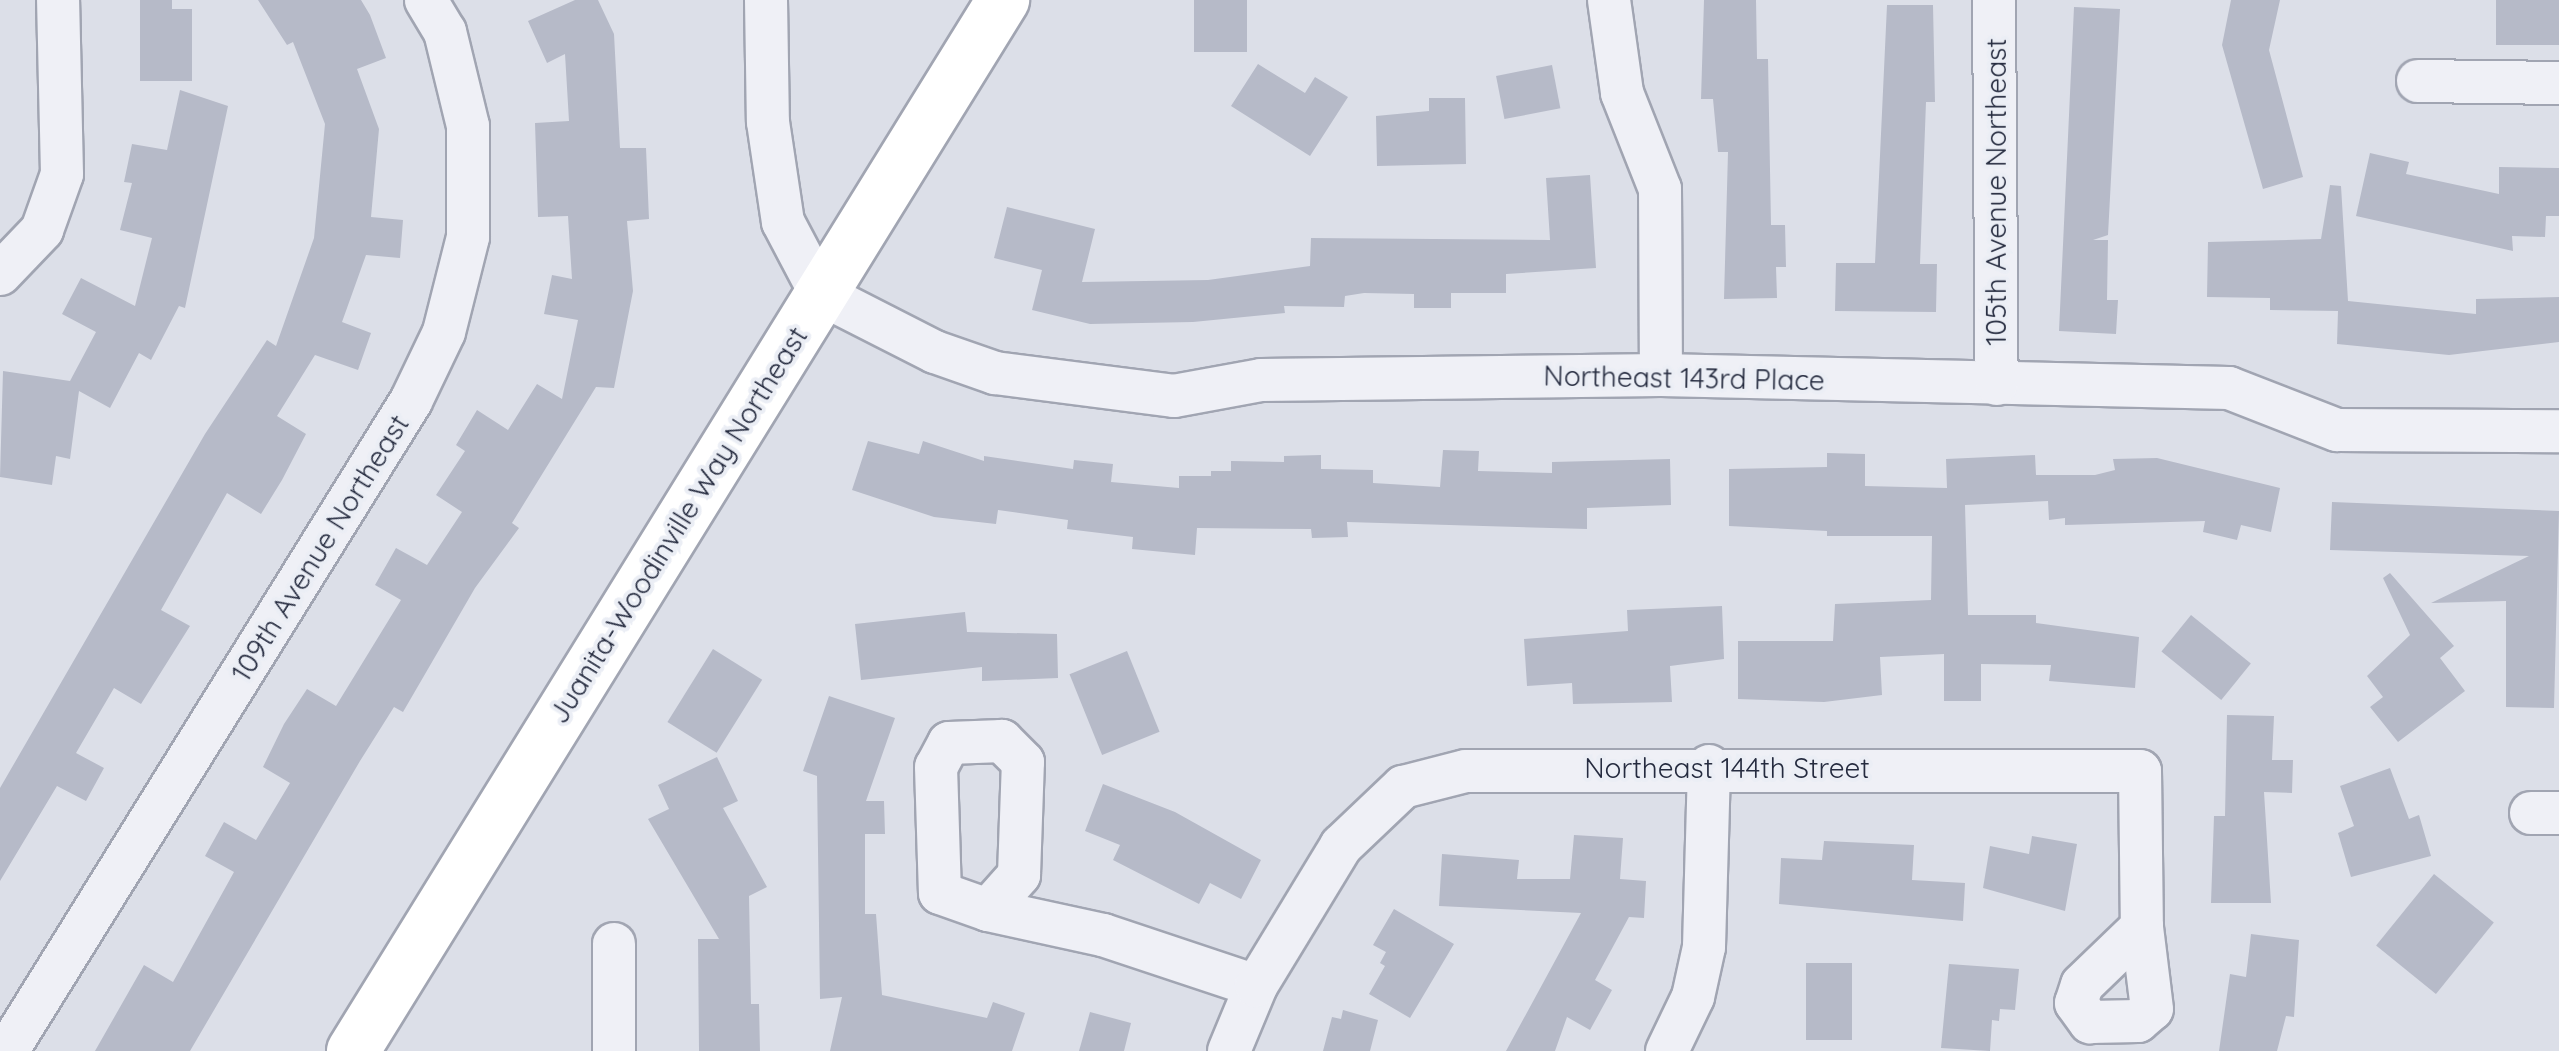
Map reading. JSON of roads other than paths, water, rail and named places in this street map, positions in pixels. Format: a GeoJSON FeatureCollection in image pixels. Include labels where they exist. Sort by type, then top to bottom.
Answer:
{"type":"FeatureCollection","features":[{"type":"Feature","properties":{"kind":"main road","name":"Juanita-Woodinville Way Northeast"},"geometry":{"type":"LineString","coordinates":[[353,1051],[1003,0]]}},
{"type":"Feature","properties":{"kind":"street"},"geometry":{"type":"LineString","coordinates":[[0,274],[42,230],[62,174],[58,0]]}},
{"type":"Feature","properties":{"kind":"street","name":"109th Avenue Northeast"},"geometry":{"type":"LineString","coordinates":[[7,1051],[410,401],[444,332],[468,237],[468,126],[445,32],[426,0]]}},
{"type":"Feature","properties":{"kind":"street"},"geometry":{"type":"LineString","coordinates":[[766,0],[768,122],[783,222],[821,294]]}},
{"type":"Feature","properties":{"kind":"street"},"geometry":{"type":"LineString","coordinates":[[1608,0],[1622,93],[1660,190],[1662,375]]}},
{"type":"Feature","properties":{"kind":"street","name":"105th Avenue Northeast"},"geometry":{"type":"LineString","coordinates":[[1994,0],[1997,384]]}},
{"type":"Feature","properties":{"kind":"street"},"geometry":{"type":"LineString","coordinates":[[2418,81],[2559,83]]}},
{"type":"Feature","properties":{"kind":"street","name":"Northeast 143rd Place"},"geometry":{"type":"LineString","coordinates":[[821,294],[935,352],[995,373],[1174,396],[1261,380],[1662,375],[2229,388],[2338,430],[2559,431]]}},
{"type":"Feature","properties":{"kind":"street"},"geometry":{"type":"LineString","coordinates":[[1667,1051],[1693,997],[1704,947],[1710,766]]}},
{"type":"Feature","properties":{"kind":"street","name":"Northeast 144th Street"},"geometry":{"type":"LineString","coordinates":[[1230,1051],[1256,986],[1341,846],[1403,787],[1466,771],[1710,766],[2140,771],[2142,927]]}},
{"type":"Feature","properties":{"kind":"street"},"geometry":{"type":"LineString","coordinates":[[988,910],[1103,935],[1256,986]]}},
{"type":"Feature","properties":{"kind":"street"},"geometry":{"type":"LineString","coordinates":[[614,944],[614,1051]]}}]}
